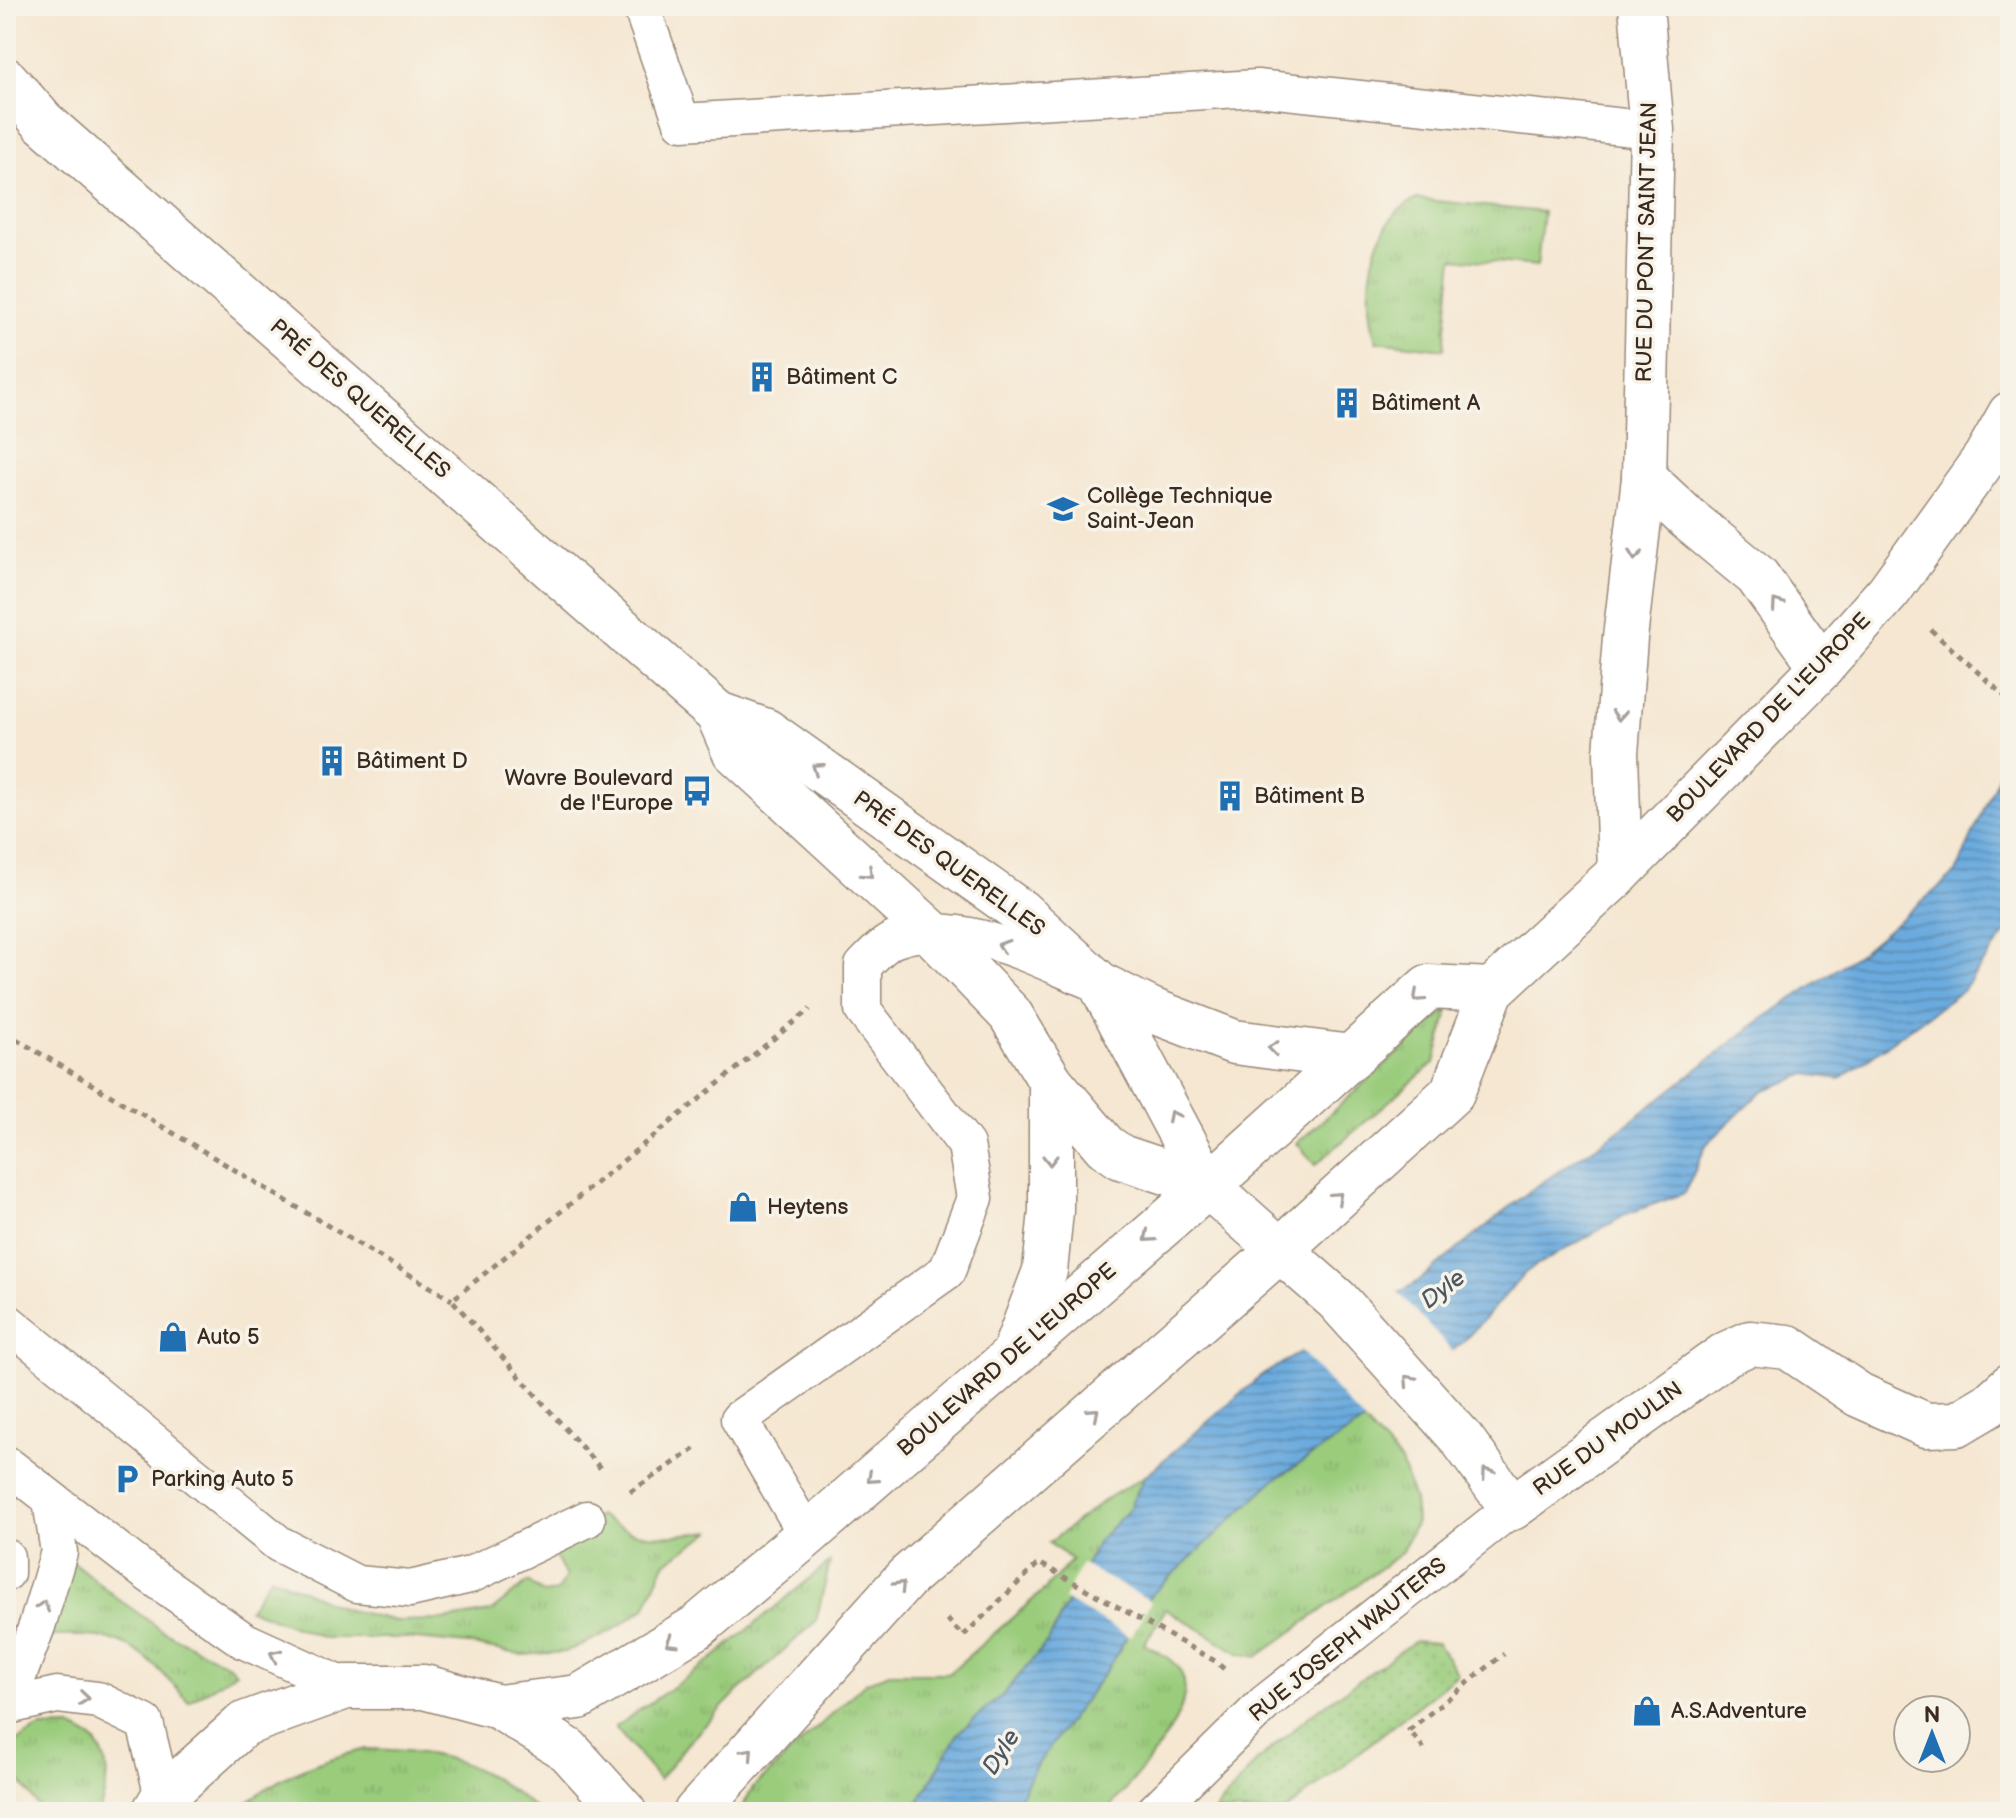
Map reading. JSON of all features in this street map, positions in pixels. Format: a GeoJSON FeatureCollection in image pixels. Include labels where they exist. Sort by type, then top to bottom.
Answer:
{"type":"FeatureCollection","features":[{"type":"Feature","properties":{"kind":"main road","name":"RUE DU PONT SAINT JEAN"},"geometry":{"type":"LineString","coordinates":[[1620,872],[1616,753],[1625,638],[1644,478],[1652,130],[1641,6]]}},
{"type":"Feature","properties":{"kind":"main road","name":"PRÉ DES QUERELLES"},"geometry":{"type":"LineString","coordinates":[[6,80],[43,122],[718,714],[766,731],[1021,912],[1101,985],[1208,1186],[1280,1250]]}},
{"type":"Feature","properties":{"kind":"main road","name":"BOULEVARD DE L'EUROPE"},"geometry":{"type":"LineString","coordinates":[[696,1812],[907,1577],[1280,1250],[1452,1093],[1492,990],[1620,872],[1822,667],[1889,591],[1985,458],[2010,414]]}},
{"type":"Feature","properties":{"kind":"main road"},"geometry":{"type":"LineString","coordinates":[[1644,478],[1757,576],[1822,667]]}},
{"type":"Feature","properties":{"kind":"main road","name":"PRÉ DES QUERELLES"},"geometry":{"type":"LineString","coordinates":[[718,714],[734,751],[929,930],[1010,1014],[1051,1082],[1105,1146],[1121,1157],[1208,1186]]}},
{"type":"Feature","properties":{"kind":"main road"},"geometry":{"type":"LineString","coordinates":[[1101,985],[1151,1010],[1234,1042],[1351,1057]]}},
{"type":"Feature","properties":{"kind":"main road","name":"BOULEVARD DE L'EUROPE"},"geometry":{"type":"LineString","coordinates":[[499,1707],[579,1697],[697,1627],[1208,1186],[1428,987],[1492,990]]}},
{"type":"Feature","properties":{"kind":"main road"},"geometry":{"type":"LineString","coordinates":[[1015,1352],[1045,1271],[1051,1211],[1051,1082]]}},
{"type":"Feature","properties":{"kind":"main road","name":"RUE DU MOULIN"},"geometry":{"type":"LineString","coordinates":[[1280,1250],[1337,1300],[1461,1438],[1512,1508],[1726,1354],[1750,1343],[1788,1347],[1859,1395],[1926,1425],[1957,1424],[1989,1405],[2010,1386]]}},
{"type":"Feature","properties":{"kind":"main road","name":"BOULEVARD DE L'EUROPE"},"geometry":{"type":"LineString","coordinates":[[158,1804],[244,1724],[346,1687],[424,1687],[499,1707],[568,1750],[624,1812]]}},
{"type":"Feature","properties":{"kind":"lane"},"geometry":{"type":"LineString","coordinates":[[641,6],[682,122],[1257,88],[1652,130]]}},
{"type":"Feature","properties":{"kind":"lane"},"geometry":{"type":"LineString","coordinates":[[807,1535],[739,1419],[947,1271],[975,1198],[966,1145],[863,1010],[863,966],[893,940],[929,930],[999,943],[1101,985]]}},
{"type":"Feature","properties":{"kind":"lane"},"geometry":{"type":"LineString","coordinates":[[6,1321],[279,1544],[357,1584],[410,1589],[470,1575],[587,1519]]}},
{"type":"Feature","properties":{"kind":"lane"},"geometry":{"type":"LineString","coordinates":[[6,1464],[51,1501],[243,1640],[346,1687]]}},
{"type":"Feature","properties":{"kind":"lane"},"geometry":{"type":"LineString","coordinates":[[7,1707],[37,1626],[59,1552],[51,1501]]}},
{"type":"Feature","properties":{"kind":"lane","name":"RUE JOSEPH WAUTERS"},"geometry":{"type":"LineString","coordinates":[[1154,1812],[1265,1703],[1512,1508]]}},
{"type":"Feature","properties":{"kind":"lane"},"geometry":{"type":"LineString","coordinates":[[6,1557],[6,1573]]}},
{"type":"Feature","properties":{"kind":"lane"},"geometry":{"type":"LineString","coordinates":[[7,1707],[57,1695],[98,1700],[145,1723],[158,1804]]}},
{"type":"Feature","properties":{"kind":"path"},"geometry":{"type":"LineString","coordinates":[[1889,591],[2010,701]]}},
{"type":"Feature","properties":{"kind":"path"},"geometry":{"type":"LineString","coordinates":[[452,1300],[863,966]]}},
{"type":"Feature","properties":{"kind":"path"},"geometry":{"type":"LineString","coordinates":[[6,1033],[452,1300],[625,1496]]}},
{"type":"Feature","properties":{"kind":"path"},"geometry":{"type":"LineString","coordinates":[[587,1519],[739,1419]]}},
{"type":"Feature","properties":{"kind":"path"},"geometry":{"type":"LineString","coordinates":[[907,1577],[963,1636],[1039,1563],[1215,1661]]}},
{"type":"Feature","properties":{"kind":"path"},"geometry":{"type":"LineString","coordinates":[[1424,1749],[1409,1730],[1504,1654]]}},
{"type":"Feature","properties":{"kind":"path"},"geometry":{"type":"LineString","coordinates":[[6,1804],[12,1812]]}},
{"type":"Feature","properties":{"kind":"green space"},"geometry":{"type":"Polygon","coordinates":[[[1416,199],[1543,212],[1537,266],[1453,258],[1444,349],[1376,341],[1370,309],[1371,274],[1379,241],[1396,213],[1416,199]]]}},
{"type":"Feature","properties":{"kind":"green space"},"geometry":{"type":"Polygon","coordinates":[[[1449,1008],[1435,1062],[1315,1165],[1297,1143],[1449,1008]]]}},
{"type":"Feature","properties":{"kind":"green space"},"geometry":{"type":"Polygon","coordinates":[[[1364,1422],[1401,1462],[1414,1500],[1416,1522],[1401,1553],[1257,1657],[1239,1653],[1166,1609],[1144,1644],[1166,1656],[1175,1665],[1182,1675],[1185,1691],[1181,1709],[1171,1728],[1145,1766],[1106,1812],[1013,1812],[1034,1769],[1113,1661],[1149,1597],[1274,1480],[1364,1422]]]}},
{"type":"Feature","properties":{"kind":"green space"},"geometry":{"type":"Polygon","coordinates":[[[1145,1476],[1128,1511],[1098,1541],[1049,1640],[1004,1694],[959,1732],[913,1812],[739,1812],[753,1788],[865,1683],[889,1673],[949,1673],[1045,1589],[1072,1560],[1049,1543],[1103,1501],[1145,1476]]]}},
{"type":"Feature","properties":{"kind":"green space"},"geometry":{"type":"Polygon","coordinates":[[[599,1515],[640,1534],[667,1536],[712,1531],[665,1563],[645,1608],[610,1632],[565,1652],[522,1655],[468,1644],[406,1638],[324,1638],[249,1609],[271,1576],[344,1609],[396,1621],[444,1620],[490,1612],[528,1582],[544,1594],[556,1592],[566,1577],[555,1556],[599,1515]]]}},
{"type":"Feature","properties":{"kind":"green space"},"geometry":{"type":"Polygon","coordinates":[[[73,1562],[166,1633],[229,1665],[236,1672],[189,1702],[149,1660],[126,1645],[98,1637],[47,1636],[73,1562]]]}},
{"type":"Feature","properties":{"kind":"green space"},"geometry":{"type":"Polygon","coordinates":[[[830,1562],[816,1621],[731,1698],[687,1744],[659,1780],[615,1727],[706,1664],[830,1562]]]}},
{"type":"Feature","properties":{"kind":"green space"},"geometry":{"type":"Polygon","coordinates":[[[1415,1641],[1437,1643],[1458,1674],[1284,1812],[1214,1812],[1256,1762],[1310,1715],[1415,1641]]]}},
{"type":"Feature","properties":{"kind":"green space"},"geometry":{"type":"Polygon","coordinates":[[[71,1727],[93,1740],[104,1756],[106,1784],[99,1812],[42,1812],[6,1760],[6,1747],[40,1728],[71,1727]]]}},
{"type":"Feature","properties":{"kind":"green space"},"geometry":{"type":"Polygon","coordinates":[[[367,1749],[419,1753],[460,1762],[498,1781],[540,1812],[235,1812],[282,1779],[329,1759],[367,1749]]]}},
{"type":"Feature","properties":{"kind":"water","name":"Dyle"},"geometry":{"type":"Polygon","coordinates":[[[2010,749],[2010,928],[1963,990],[1840,1079],[1807,1074],[1762,1091],[1706,1145],[1685,1193],[1629,1213],[1526,1272],[1463,1342],[1364,1422],[1274,1480],[1149,1597],[1113,1661],[1034,1769],[1013,1812],[913,1812],[959,1732],[1004,1694],[1049,1640],[1098,1541],[1128,1511],[1145,1476],[1261,1376],[1417,1282],[1531,1190],[1621,1129],[1754,1025],[1860,953],[1956,873],[2010,749]]]}},
{"type":"Feature","properties":{"kind":"pier"},"geometry":{"type":"Polygon","coordinates":[[[1396,1290],[1455,1354],[1367,1425],[1299,1349],[1396,1290]]]}},
{"type":"Feature","properties":{"kind":"pier"},"geometry":{"type":"Polygon","coordinates":[[[1081,1564],[1151,1601],[1131,1637],[1064,1600],[1081,1564]]]}},
{"type":"Feature","properties":{"kind":"place","name":"Bâtiment C"},"geometry":{"type":"Point","coordinates":[762,377]}},
{"type":"Feature","properties":{"kind":"place","name":"Bâtiment A"},"geometry":{"type":"Point","coordinates":[1347,403]}},
{"type":"Feature","properties":{"kind":"place","name":"Collège Technique Saint-Jean"},"geometry":{"type":"Point","coordinates":[1063,509]}},
{"type":"Feature","properties":{"kind":"place","name":"Bâtiment D"},"geometry":{"type":"Point","coordinates":[332,761]}},
{"type":"Feature","properties":{"kind":"place","name":"Wavre Boulevard de l'Europe"},"geometry":{"type":"Point","coordinates":[697,791]}},
{"type":"Feature","properties":{"kind":"place","name":"Bâtiment B"},"geometry":{"type":"Point","coordinates":[1230,796]}},
{"type":"Feature","properties":{"kind":"place","name":"Heytens"},"geometry":{"type":"Point","coordinates":[743,1207]}},
{"type":"Feature","properties":{"kind":"place","name":"Auto 5"},"geometry":{"type":"Point","coordinates":[173,1337]}},
{"type":"Feature","properties":{"kind":"place","name":"Parking Auto 5"},"geometry":{"type":"Point","coordinates":[127,1479]}},
{"type":"Feature","properties":{"kind":"place","name":"A.S.Adventure"},"geometry":{"type":"Point","coordinates":[1647,1711]}}]}
